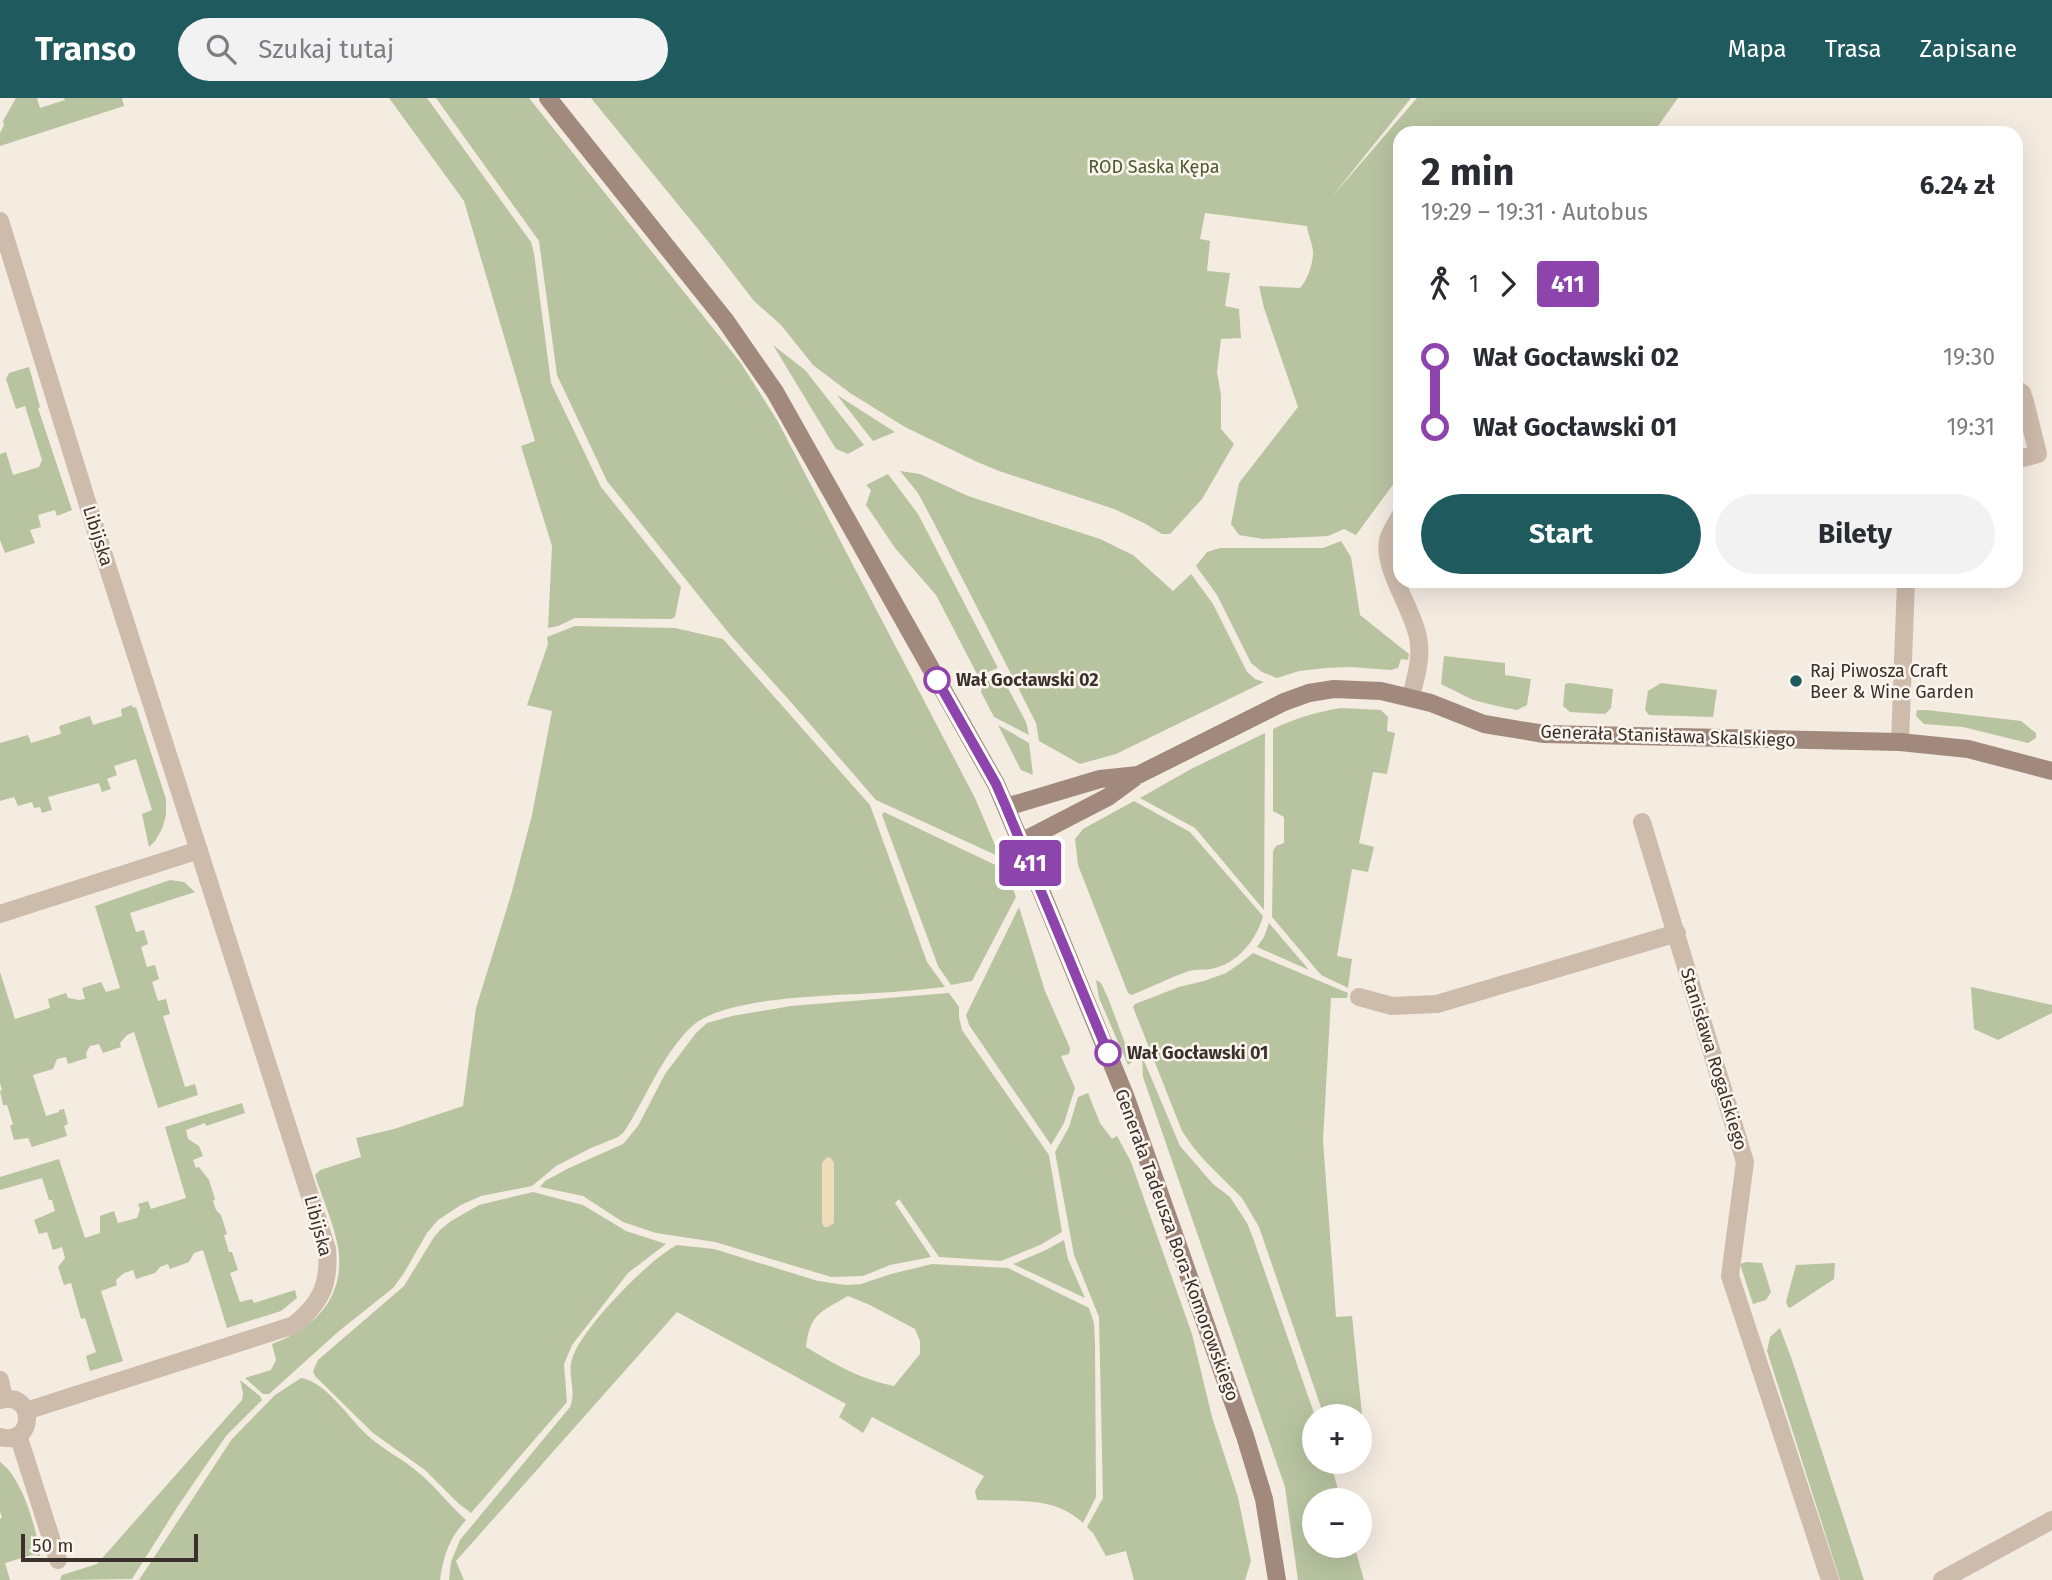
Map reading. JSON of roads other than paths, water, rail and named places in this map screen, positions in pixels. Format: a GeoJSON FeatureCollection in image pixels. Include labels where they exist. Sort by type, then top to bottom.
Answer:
{"type":"FeatureCollection","features":[{"type":"Feature","properties":{"kind":"street","name":"Generała Tadeusza Bora-Komorowskiego"},"geometry":{"type":"LineString","coordinates":[[548,98],[725,320],[775,392],[996,784],[1126,1098],[1245,1436],[1264,1499],[1277,1580]]}},
{"type":"Feature","properties":{"kind":"street","name":"Libijska"},"geometry":{"type":"LineString","coordinates":[[0,221],[97,534],[327,1249],[328,1261],[323,1290],[317,1304],[294,1325],[26,1411]]}},
{"type":"Feature","properties":{"kind":"street"},"geometry":{"type":"LineString","coordinates":[[2023,396],[2045,453],[2023,458]]}},
{"type":"Feature","properties":{"kind":"street"},"geometry":{"type":"LineString","coordinates":[[1393,529],[1388,538],[1387,551],[1393,572]]}},
{"type":"Feature","properties":{"kind":"street"},"geometry":{"type":"LineString","coordinates":[[1400,588],[1412,617],[1419,645],[1411,698]]}},
{"type":"Feature","properties":{"kind":"street"},"geometry":{"type":"LineString","coordinates":[[1900,742],[1906,588]]}},
{"type":"Feature","properties":{"kind":"street","name":"Generała Stanisława Skalskiego"},"geometry":{"type":"LineString","coordinates":[[1021,842],[1108,797],[1138,775],[1284,702],[1309,693],[1334,689],[1381,691],[1431,703],[1484,724],[1544,734],[1900,742],[1968,749],[2052,771]]}},
{"type":"Feature","properties":{"kind":"street","name":"Generała Stanisława Skalskiego"},"geometry":{"type":"LineString","coordinates":[[1006,807],[1100,779],[1138,775]]}},
{"type":"Feature","properties":{"kind":"street","name":"Stanisława Rogalskiego"},"geometry":{"type":"LineString","coordinates":[[1642,822],[1745,1162],[1730,1276],[1830,1580]]}},
{"type":"Feature","properties":{"kind":"street"},"geometry":{"type":"LineString","coordinates":[[0,914],[199,850]]}},
{"type":"Feature","properties":{"kind":"street"},"geometry":{"type":"LineString","coordinates":[[1359,997],[1392,1006],[1437,1004],[1676,933]]}},
{"type":"Feature","properties":{"kind":"street"},"geometry":{"type":"LineString","coordinates":[[0,1380],[2,1399],[19,1402],[26,1411],[27,1423],[18,1436],[0,1437]]}},
{"type":"Feature","properties":{"kind":"street"},"geometry":{"type":"LineString","coordinates":[[18,1436],[58,1560]]}},
{"type":"Feature","properties":{"kind":"street"},"geometry":{"type":"LineString","coordinates":[[1942,1580],[2052,1520]]}},
{"type":"Feature","properties":{"kind":"place","name":"Wał Gocławski 02"},"geometry":{"type":"Point","coordinates":[937,680]}},
{"type":"Feature","properties":{"kind":"place","name":"Raj Piwosza Craft Beer & Wine Garden"},"geometry":{"type":"Point","coordinates":[1796,681]}},
{"type":"Feature","properties":{"kind":"place","name":"Wał Gocławski 01"},"geometry":{"type":"Point","coordinates":[1108,1053]}},
{"type":"Feature","properties":{"kind":"park label","name":"ROD Saska Kępa"},"geometry":{"type":"Point","coordinates":[1154,167]}}]}
